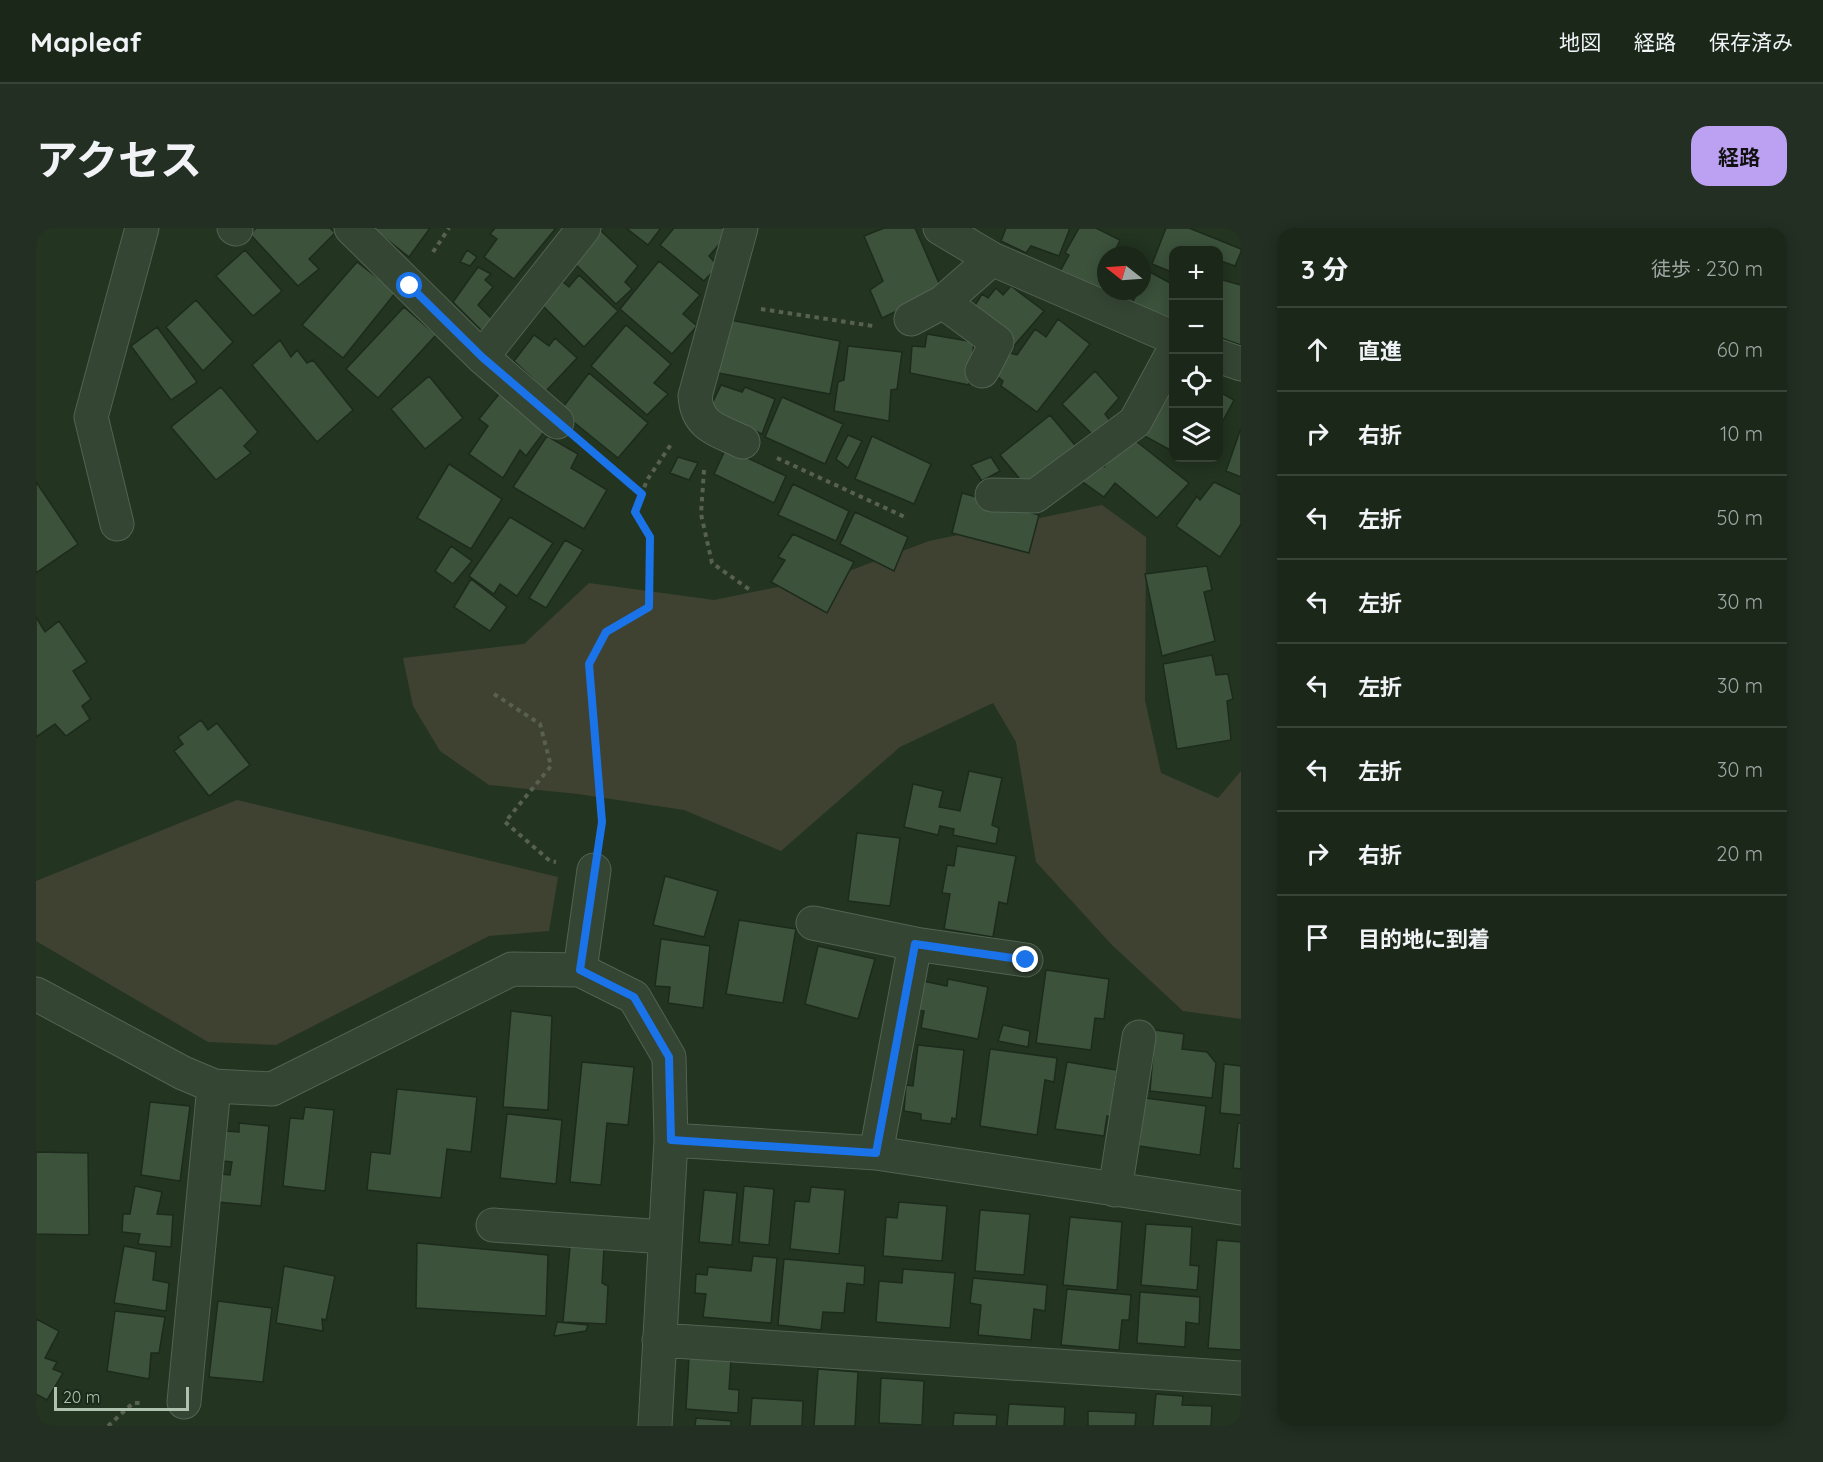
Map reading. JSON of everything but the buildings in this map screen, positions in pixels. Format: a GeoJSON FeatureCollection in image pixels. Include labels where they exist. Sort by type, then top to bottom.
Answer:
{"type":"FeatureCollection","features":[{"type":"Feature","properties":{"kind":"street"},"geometry":{"type":"LineString","coordinates":[[117,524],[90,417],[142,228]]}},
{"type":"Feature","properties":{"kind":"street"},"geometry":{"type":"LineString","coordinates":[[351,228],[482,357],[557,422]]}},
{"type":"Feature","properties":{"kind":"street"},"geometry":{"type":"LineString","coordinates":[[482,357],[585,228]]}},
{"type":"Feature","properties":{"kind":"street"},"geometry":{"type":"LineString","coordinates":[[741,228],[695,396],[700,415],[742,442]]}},
{"type":"Feature","properties":{"kind":"street"},"geometry":{"type":"LineString","coordinates":[[940,228],[992,259],[1169,336]]}},
{"type":"Feature","properties":{"kind":"street"},"geometry":{"type":"LineString","coordinates":[[912,319],[943,302],[992,259]]}},
{"type":"Feature","properties":{"kind":"street"},"geometry":{"type":"LineString","coordinates":[[943,302],[997,342],[982,371]]}},
{"type":"Feature","properties":{"kind":"street"},"geometry":{"type":"LineString","coordinates":[[992,495],[1035,496],[1135,422],[1171,354]]}},
{"type":"Feature","properties":{"kind":"street"},"geometry":{"type":"LineString","coordinates":[[1223,358],[1241,364]]}},
{"type":"Feature","properties":{"kind":"street"},"geometry":{"type":"LineString","coordinates":[[580,970],[594,870]]}},
{"type":"Feature","properties":{"kind":"street"},"geometry":{"type":"LineString","coordinates":[[813,923],[915,944],[1026,960]]}},
{"type":"Feature","properties":{"kind":"street"},"geometry":{"type":"LineString","coordinates":[[876,1153],[915,944]]}},
{"type":"Feature","properties":{"kind":"street"},"geometry":{"type":"LineString","coordinates":[[36,994],[214,1086],[272,1089],[512,969],[580,970],[634,997],[669,1057],[671,1140],[655,1426]]}},
{"type":"Feature","properties":{"kind":"street"},"geometry":{"type":"LineString","coordinates":[[1115,1190],[1139,1037]]}},
{"type":"Feature","properties":{"kind":"street"},"geometry":{"type":"LineString","coordinates":[[184,1402],[214,1086]]}},
{"type":"Feature","properties":{"kind":"street"},"geometry":{"type":"LineString","coordinates":[[671,1140],[876,1153],[1241,1208]]}},
{"type":"Feature","properties":{"kind":"street"},"geometry":{"type":"LineString","coordinates":[[493,1225],[665,1237]]}},
{"type":"Feature","properties":{"kind":"street"},"geometry":{"type":"LineString","coordinates":[[659,1340],[1241,1378]]}},
{"type":"Feature","properties":{"kind":"path"},"geometry":{"type":"LineString","coordinates":[[722,303],[882,327],[912,319]]}},
{"type":"Feature","properties":{"kind":"path"},"geometry":{"type":"LineString","coordinates":[[494,694],[540,724],[551,766],[505,822],[550,861],[594,870],[602,822],[589,664],[606,632],[649,607],[650,537],[635,512],[647,480],[700,415]]}},
{"type":"Feature","properties":{"kind":"path"},"geometry":{"type":"LineString","coordinates":[[700,415],[704,478],[701,514],[712,563],[750,590]]}},
{"type":"Feature","properties":{"kind":"path"},"geometry":{"type":"LineString","coordinates":[[557,422],[642,494]]}},
{"type":"Feature","properties":{"kind":"path"},"geometry":{"type":"LineString","coordinates":[[742,442],[907,518]]}},
{"type":"Feature","properties":{"kind":"green space"},"geometry":{"type":"Polygon","coordinates":[[[1102,505],[1146,537],[1145,700],[1161,773],[1218,798],[1241,771],[1241,1019],[1183,1011],[1112,945],[1036,862],[1016,742],[993,703],[900,747],[781,851],[684,810],[578,794],[489,785],[440,751],[413,706],[403,658],[524,644],[589,583],[714,600],[841,574],[929,541],[1102,505]]]}},
{"type":"Feature","properties":{"kind":"green space"},"geometry":{"type":"Polygon","coordinates":[[[237,800],[558,877],[549,931],[489,936],[276,1045],[208,1042],[36,941],[36,881],[237,800]]]}},
{"type":"Feature","properties":{"kind":"route"},"geometry":{"type":"LineString","coordinates":[[410,286],[482,357],[642,494],[635,512],[650,537],[649,607],[606,632],[589,664],[602,822],[580,970],[634,997],[669,1057],[671,1140],[876,1153],[915,944],[1026,960]]}}]}
